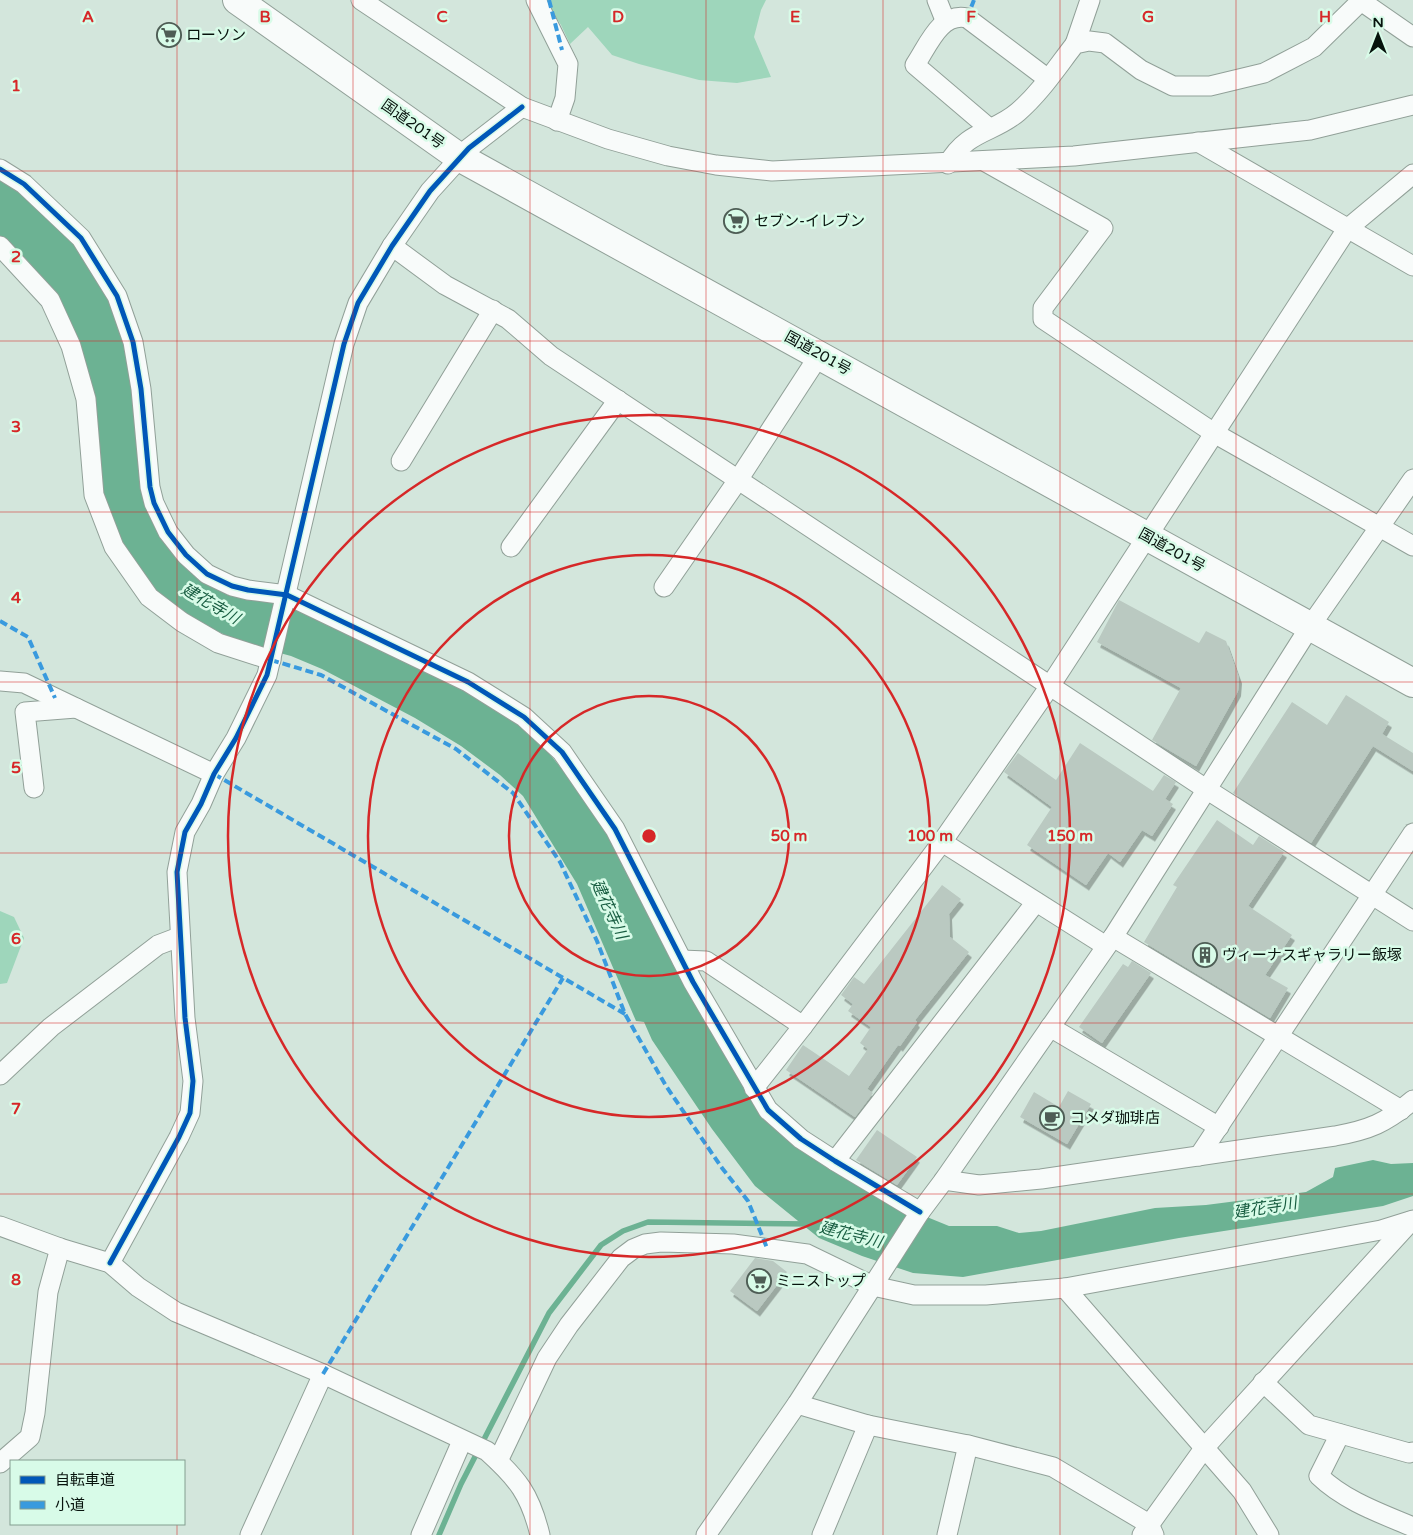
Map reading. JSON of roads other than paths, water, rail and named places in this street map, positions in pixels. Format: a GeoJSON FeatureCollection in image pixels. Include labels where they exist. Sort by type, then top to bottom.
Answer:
{"type":"FeatureCollection","features":[{"type":"Feature","properties":{"kind":"highway","name":"国道201号"},"geometry":{"type":"LineString","coordinates":[[237,0],[460,156],[1413,683]]}},
{"type":"Feature","properties":{"kind":"street"},"geometry":{"type":"LineString","coordinates":[[361,0],[522,107],[557,121],[659,153],[716,165],[772,171],[948,164],[1074,156],[1310,130],[1413,105]]}},
{"type":"Feature","properties":{"kind":"street"},"geometry":{"type":"LineString","coordinates":[[536,0],[568,64],[565,98],[557,121]]}},
{"type":"Feature","properties":{"kind":"street"},"geometry":{"type":"LineString","coordinates":[[937,0],[945,20]]}},
{"type":"Feature","properties":{"kind":"street"},"geometry":{"type":"LineString","coordinates":[[948,164],[957,148],[988,128],[1016,114],[1035,96],[1075,44],[1090,0]]}},
{"type":"Feature","properties":{"kind":"street"},"geometry":{"type":"LineString","coordinates":[[1075,44],[1089,41],[1105,44],[1141,70],[1174,86],[1210,86],[1264,73],[1314,47],[1362,1],[1413,37]]}},
{"type":"Feature","properties":{"kind":"street"},"geometry":{"type":"LineString","coordinates":[[988,128],[915,65],[945,20],[953,16],[967,18],[1048,79]]}},
{"type":"Feature","properties":{"kind":"street"},"geometry":{"type":"LineString","coordinates":[[110,1262],[179,1137],[190,1113],[193,1081],[185,1018],[179,937],[177,872],[185,832],[268,675],[344,344],[358,303],[392,246],[430,192],[460,156],[522,107]]}},
{"type":"Feature","properties":{"kind":"street"},"geometry":{"type":"LineString","coordinates":[[1198,142],[1413,266]]}},
{"type":"Feature","properties":{"kind":"street"},"geometry":{"type":"LineString","coordinates":[[984,161],[1103,228],[1043,308],[1043,319],[1214,434],[1413,546]]}},
{"type":"Feature","properties":{"kind":"street"},"geometry":{"type":"LineString","coordinates":[[0,169],[24,184],[81,238],[117,296],[133,342],[141,389],[150,487],[154,503],[168,532],[186,555],[207,574],[232,586],[286,598],[468,682],[524,716],[562,752],[616,829],[682,960],[768,1110],[802,1139],[834,1161],[920,1212]]}},
{"type":"Feature","properties":{"kind":"street"},"geometry":{"type":"LineString","coordinates":[[754,1088],[942,842],[1050,686],[1347,229],[1413,174]]}},
{"type":"Feature","properties":{"kind":"street"},"geometry":{"type":"LineString","coordinates":[[0,246],[50,300],[70,346],[86,399],[94,495],[114,547],[149,597],[182,622],[218,643],[272,657]]}},
{"type":"Feature","properties":{"kind":"street"},"geometry":{"type":"LineString","coordinates":[[392,246],[445,286],[508,320],[551,356],[738,480],[1206,789],[1413,921]]}},
{"type":"Feature","properties":{"kind":"street"},"geometry":{"type":"LineString","coordinates":[[401,460],[492,310]]}},
{"type":"Feature","properties":{"kind":"street"},"geometry":{"type":"LineString","coordinates":[[664,587],[738,480],[820,354]]}},
{"type":"Feature","properties":{"kind":"street"},"geometry":{"type":"LineString","coordinates":[[511,547],[618,400]]}},
{"type":"Feature","properties":{"kind":"street"},"geometry":{"type":"LineString","coordinates":[[706,1535],[796,1404],[920,1212],[1109,942],[1311,625],[1413,479]]}},
{"type":"Feature","properties":{"kind":"street"},"geometry":{"type":"LineString","coordinates":[[0,681],[24,683],[214,774]]}},
{"type":"Feature","properties":{"kind":"street"},"geometry":{"type":"LineString","coordinates":[[34,788],[25,712],[77,708]]}},
{"type":"Feature","properties":{"kind":"street"},"geometry":{"type":"LineString","coordinates":[[1199,1156],[1413,833]]}},
{"type":"Feature","properties":{"kind":"street"},"geometry":{"type":"LineString","coordinates":[[942,842],[1036,902],[1407,1105],[1385,1122],[1365,1131],[1199,1156],[979,1185],[944,1180]]}},
{"type":"Feature","properties":{"kind":"street"},"geometry":{"type":"LineString","coordinates":[[834,1161],[1036,902]]}},
{"type":"Feature","properties":{"kind":"street"},"geometry":{"type":"LineString","coordinates":[[0,1076],[51,1027],[158,946],[179,937]]}},
{"type":"Feature","properties":{"kind":"street"},"geometry":{"type":"LineString","coordinates":[[682,960],[706,961],[802,1026]]}},
{"type":"Feature","properties":{"kind":"street"},"geometry":{"type":"LineString","coordinates":[[1050,1027],[1218,1127]]}},
{"type":"Feature","properties":{"kind":"street"},"geometry":{"type":"LineString","coordinates":[[796,1404],[868,1425],[968,1445],[1053,1467],[1148,1531],[1205,1447],[1262,1382],[1412,1220]]}},
{"type":"Feature","properties":{"kind":"street"},"geometry":{"type":"LineString","coordinates":[[498,1461],[548,1358],[569,1324],[621,1258],[633,1249],[646,1244],[661,1242],[734,1244],[807,1254],[914,1295],[986,1295],[1065,1288],[1372,1232],[1412,1220]]}},
{"type":"Feature","properties":{"kind":"street"},"geometry":{"type":"LineString","coordinates":[[1,1229],[110,1262],[138,1288],[176,1312],[323,1374],[462,1441],[487,1451],[525,1489],[540,1535]]}},
{"type":"Feature","properties":{"kind":"street"},"geometry":{"type":"LineString","coordinates":[[0,1464],[30,1437],[35,1413],[48,1292],[60,1248]]}},
{"type":"Feature","properties":{"kind":"street"},"geometry":{"type":"LineString","coordinates":[[1065,1288],[1242,1490],[1269,1535]]}},
{"type":"Feature","properties":{"kind":"street"},"geometry":{"type":"LineString","coordinates":[[250,1535],[323,1374]]}},
{"type":"Feature","properties":{"kind":"street"},"geometry":{"type":"LineString","coordinates":[[1262,1382],[1309,1425],[1409,1453],[1413,1452]]}},
{"type":"Feature","properties":{"kind":"street"},"geometry":{"type":"LineString","coordinates":[[822,1535],[868,1425]]}},
{"type":"Feature","properties":{"kind":"street"},"geometry":{"type":"LineString","coordinates":[[1340,1434],[1318,1476],[1332,1489],[1357,1503],[1413,1527]]}},
{"type":"Feature","properties":{"kind":"street"},"geometry":{"type":"LineString","coordinates":[[421,1535],[462,1441]]}},
{"type":"Feature","properties":{"kind":"street"},"geometry":{"type":"LineString","coordinates":[[947,1535],[968,1445]]}},
{"type":"Feature","properties":{"kind":"water","name":"建花寺川"},"geometry":{"type":"Polygon","coordinates":[[[0,176],[17,186],[73,241],[103,288],[119,321],[126,347],[150,494],[186,560],[298,608],[493,705],[536,737],[574,784],[609,835],[750,1091],[900,1206],[949,1226],[997,1226],[1019,1233],[1041,1231],[1155,1208],[1206,1205],[1306,1192],[1333,1177],[1335,1168],[1373,1160],[1391,1164],[1413,1163],[1413,1196],[1383,1206],[1179,1238],[963,1277],[913,1273],[862,1256],[819,1238],[755,1186],[712,1129],[652,1040],[644,1022],[636,1021],[577,884],[523,796],[500,775],[461,746],[415,718],[322,669],[291,656],[243,643],[201,624],[155,590],[112,526],[102,492],[97,461],[96,403],[84,360],[55,293],[18,250],[0,236],[0,176]]]}},
{"type":"Feature","properties":{"kind":"waterway"},"geometry":{"type":"LineString","coordinates":[[439,1535],[461,1484],[549,1313],[601,1245],[623,1231],[648,1222],[810,1224]]}},
{"type":"Feature","properties":{"kind":"place","name":"ローソン"},"geometry":{"type":"Point","coordinates":[169,35]}},
{"type":"Feature","properties":{"kind":"place","name":"セブン-イレブン"},"geometry":{"type":"Point","coordinates":[736,221]}},
{"type":"Feature","properties":{"kind":"place","name":"ヴィーナスギャラリー飯塚"},"geometry":{"type":"Point","coordinates":[1205,955]}},
{"type":"Feature","properties":{"kind":"place","name":"コメダ珈琲店"},"geometry":{"type":"Point","coordinates":[1052,1118]}},
{"type":"Feature","properties":{"kind":"place","name":"ミニストップ"},"geometry":{"type":"Point","coordinates":[759,1281]}}]}
